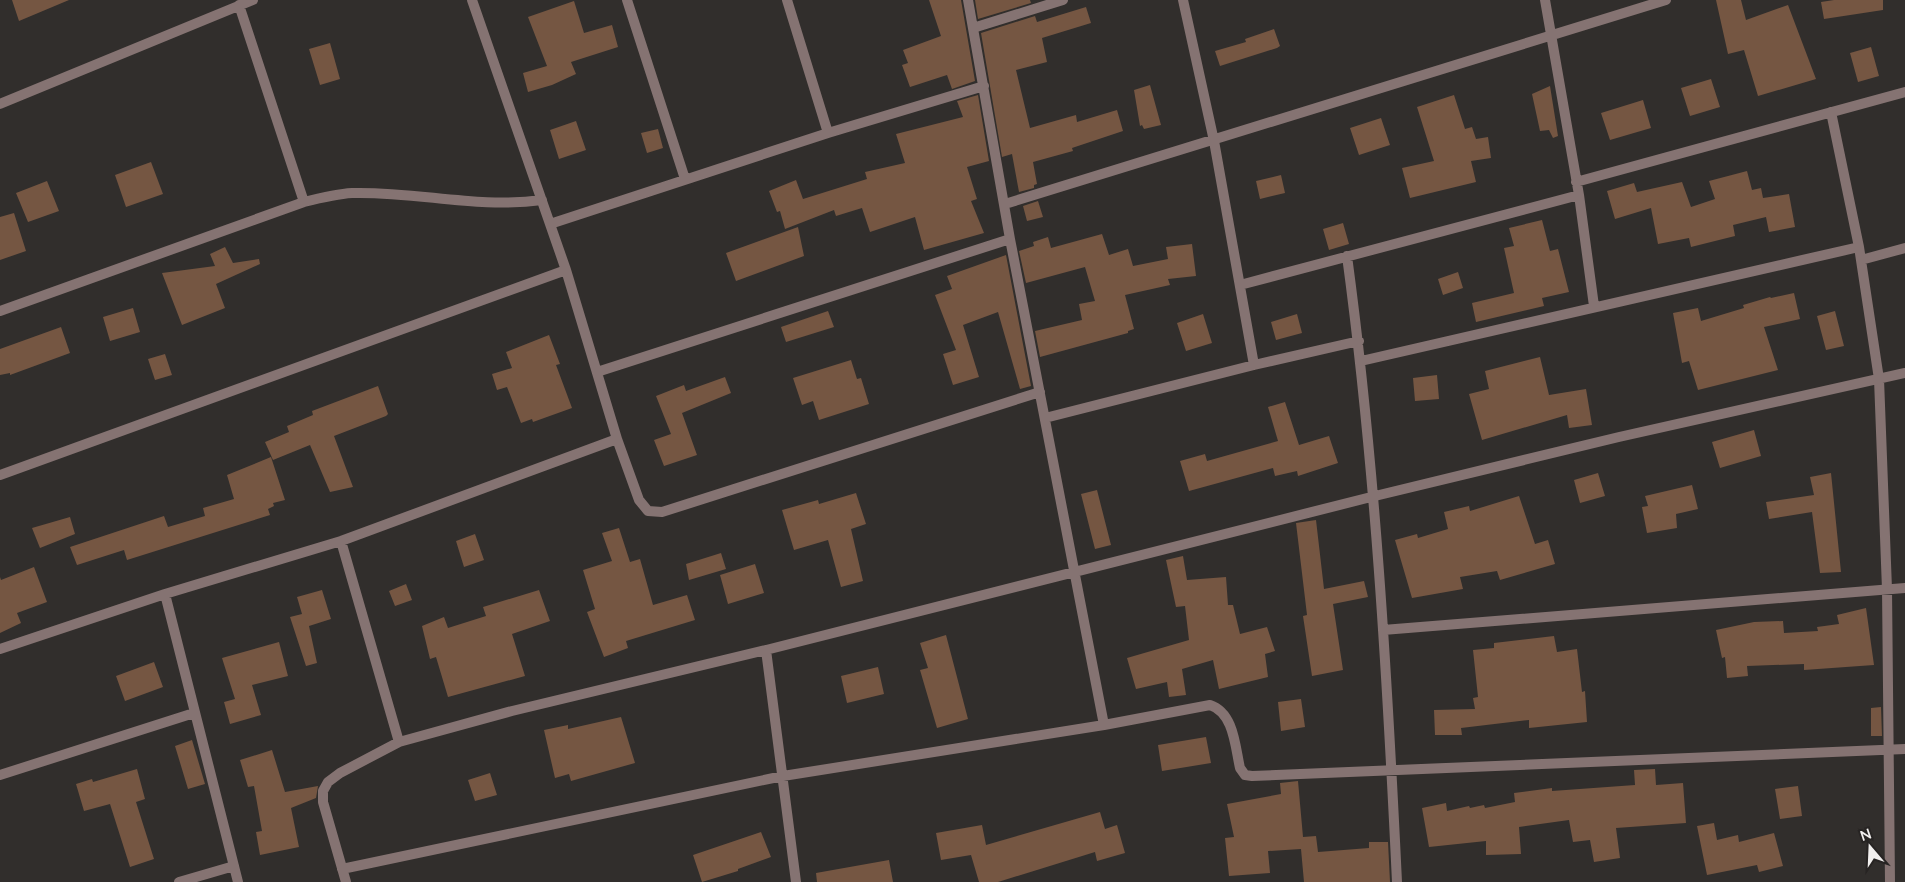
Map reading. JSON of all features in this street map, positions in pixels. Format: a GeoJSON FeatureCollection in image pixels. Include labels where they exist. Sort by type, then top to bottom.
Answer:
{"type":"FeatureCollection","features":[{"type":"Feature","properties":{"kind":"street"},"geometry":{"type":"LineString","coordinates":[[0,104],[253,0]]}},
{"type":"Feature","properties":{"kind":"street"},"geometry":{"type":"LineString","coordinates":[[472,0],[566,270],[617,439],[640,500],[648,511],[662,512],[1040,392]]}},
{"type":"Feature","properties":{"kind":"street"},"geometry":{"type":"LineString","coordinates":[[627,0],[685,179]]}},
{"type":"Feature","properties":{"kind":"street"},"geometry":{"type":"LineString","coordinates":[[787,0],[828,133]]}},
{"type":"Feature","properties":{"kind":"street"},"geometry":{"type":"LineString","coordinates":[[968,0],[1010,239],[1104,725]]}},
{"type":"Feature","properties":{"kind":"street"},"geometry":{"type":"LineString","coordinates":[[973,28],[1063,0]]}},
{"type":"Feature","properties":{"kind":"street"},"geometry":{"type":"LineString","coordinates":[[1183,0],[1214,141],[1254,365]]}},
{"type":"Feature","properties":{"kind":"street"},"geometry":{"type":"LineString","coordinates":[[1545,0],[1579,196],[1594,306]]}},
{"type":"Feature","properties":{"kind":"street"},"geometry":{"type":"LineString","coordinates":[[1005,204],[1666,0]]}},
{"type":"Feature","properties":{"kind":"street"},"geometry":{"type":"LineString","coordinates":[[239,6],[304,202]]}},
{"type":"Feature","properties":{"kind":"street"},"geometry":{"type":"LineString","coordinates":[[550,224],[828,133],[984,86]]}},
{"type":"Feature","properties":{"kind":"street"},"geometry":{"type":"LineString","coordinates":[[1576,182],[1905,92]]}},
{"type":"Feature","properties":{"kind":"street"},"geometry":{"type":"LineString","coordinates":[[1831,112],[1861,260],[1879,379],[1887,589],[1890,882]]}},
{"type":"Feature","properties":{"kind":"street"},"geometry":{"type":"LineString","coordinates":[[0,311],[304,202],[328,196],[352,193],[487,204],[512,204],[542,200]]}},
{"type":"Feature","properties":{"kind":"street"},"geometry":{"type":"LineString","coordinates":[[1240,285],[1579,196]]}},
{"type":"Feature","properties":{"kind":"street"},"geometry":{"type":"LineString","coordinates":[[597,372],[1010,239]]}},
{"type":"Feature","properties":{"kind":"street"},"geometry":{"type":"LineString","coordinates":[[1361,360],[1858,247]]}},
{"type":"Feature","properties":{"kind":"street"},"geometry":{"type":"LineString","coordinates":[[1861,260],[1905,248]]}},
{"type":"Feature","properties":{"kind":"street"},"geometry":{"type":"LineString","coordinates":[[1347,256],[1361,360],[1374,496],[1392,769],[1397,882]]}},
{"type":"Feature","properties":{"kind":"street"},"geometry":{"type":"LineString","coordinates":[[0,475],[566,270]]}},
{"type":"Feature","properties":{"kind":"street"},"geometry":{"type":"LineString","coordinates":[[1045,418],[1254,365],[1358,341]]}},
{"type":"Feature","properties":{"kind":"street"},"geometry":{"type":"LineString","coordinates":[[346,882],[323,802],[323,791],[328,782],[340,773],[399,742],[512,711],[766,650],[1374,496],[1619,436],[1905,373]]}},
{"type":"Feature","properties":{"kind":"street"},"geometry":{"type":"LineString","coordinates":[[0,649],[165,594],[341,541],[617,439]]}},
{"type":"Feature","properties":{"kind":"street"},"geometry":{"type":"LineString","coordinates":[[341,541],[399,742]]}},
{"type":"Feature","properties":{"kind":"street"},"geometry":{"type":"LineString","coordinates":[[1383,630],[1905,588]]}},
{"type":"Feature","properties":{"kind":"street"},"geometry":{"type":"LineString","coordinates":[[165,594],[238,882]]}},
{"type":"Feature","properties":{"kind":"street"},"geometry":{"type":"LineString","coordinates":[[766,650],[796,882]]}},
{"type":"Feature","properties":{"kind":"street"},"geometry":{"type":"LineString","coordinates":[[342,869],[782,776],[1104,725],[1210,705],[1220,709],[1227,716],[1240,768],[1245,775],[1905,750]]}},
{"type":"Feature","properties":{"kind":"street"},"geometry":{"type":"LineString","coordinates":[[0,774],[194,713]]}},
{"type":"Feature","properties":{"kind":"street"},"geometry":{"type":"LineString","coordinates":[[179,882],[234,866]]}},
{"type":"Feature","properties":{"kind":"building"},"geometry":{"type":"Polygon","coordinates":[[[12,0],[69,0],[19,21],[12,0]]]}},
{"type":"Feature","properties":{"kind":"building"},"geometry":{"type":"Polygon","coordinates":[[[929,0],[961,0],[975,81],[952,89],[947,75],[910,87],[902,65],[908,63],[903,50],[941,36],[929,0]]]}},
{"type":"Feature","properties":{"kind":"building"},"geometry":{"type":"Polygon","coordinates":[[[975,0],[1030,0],[1031,3],[978,19],[975,0]]]}},
{"type":"Feature","properties":{"kind":"building"},"geometry":{"type":"Polygon","coordinates":[[[1716,0],[1741,0],[1746,20],[1788,5],[1816,79],[1758,96],[1744,50],[1728,54],[1716,0]]]}},
{"type":"Feature","properties":{"kind":"building"},"geometry":{"type":"Polygon","coordinates":[[[1834,0],[1883,0],[1883,10],[1824,19],[1821,2],[1834,0]]]}},
{"type":"Feature","properties":{"kind":"building"},"geometry":{"type":"Polygon","coordinates":[[[574,1],[584,33],[612,25],[618,47],[571,62],[576,74],[552,85],[528,92],[523,73],[547,66],[528,17],[574,1]]]}},
{"type":"Feature","properties":{"kind":"building"},"geometry":{"type":"Polygon","coordinates":[[[1086,7],[1091,23],[1042,38],[1047,62],[1016,70],[1030,128],[1076,115],[1077,122],[1117,110],[1123,131],[1072,148],[1073,151],[1033,162],[1037,184],[1034,185],[1034,188],[1019,192],[1012,154],[1002,157],[981,33],[1035,16],[1037,22],[1086,7]]]}},
{"type":"Feature","properties":{"kind":"building"},"geometry":{"type":"Polygon","coordinates":[[[1274,29],[1280,46],[1220,66],[1215,51],[1246,42],[1245,39],[1274,29]]]}},
{"type":"Feature","properties":{"kind":"building"},"geometry":{"type":"Polygon","coordinates":[[[330,43],[340,79],[320,85],[309,49],[330,43]]]}},
{"type":"Feature","properties":{"kind":"building"},"geometry":{"type":"Polygon","coordinates":[[[1871,47],[1879,76],[1858,82],[1850,53],[1871,47]]]}},
{"type":"Feature","properties":{"kind":"building"},"geometry":{"type":"Polygon","coordinates":[[[1711,79],[1720,107],[1690,116],[1681,88],[1711,79]]]}},
{"type":"Feature","properties":{"kind":"building"},"geometry":{"type":"Polygon","coordinates":[[[1150,85],[1161,125],[1144,129],[1142,125],[1140,126],[1134,90],[1150,85]]]}},
{"type":"Feature","properties":{"kind":"building"},"geometry":{"type":"Polygon","coordinates":[[[1550,86],[1558,136],[1553,138],[1549,130],[1540,131],[1532,94],[1550,86]]]}},
{"type":"Feature","properties":{"kind":"building"},"geometry":{"type":"Polygon","coordinates":[[[978,95],[989,161],[967,167],[977,199],[971,201],[984,233],[924,250],[915,217],[870,232],[862,208],[836,216],[834,210],[785,229],[780,211],[777,212],[769,191],[796,180],[803,199],[867,179],[865,172],[905,163],[896,134],[963,117],[957,101],[978,95]]]}},
{"type":"Feature","properties":{"kind":"building"},"geometry":{"type":"Polygon","coordinates":[[[1454,95],[1465,129],[1472,127],[1476,139],[1488,137],[1491,158],[1471,161],[1476,182],[1410,198],[1402,168],[1434,161],[1417,107],[1454,95]]]}},
{"type":"Feature","properties":{"kind":"building"},"geometry":{"type":"Polygon","coordinates":[[[1643,100],[1651,128],[1610,140],[1601,113],[1643,100]]]}},
{"type":"Feature","properties":{"kind":"building"},"geometry":{"type":"Polygon","coordinates":[[[1381,118],[1390,145],[1359,155],[1350,128],[1381,118]]]}},
{"type":"Feature","properties":{"kind":"building"},"geometry":{"type":"Polygon","coordinates":[[[576,121],[586,150],[559,159],[550,130],[576,121]]]}},
{"type":"Feature","properties":{"kind":"building"},"geometry":{"type":"Polygon","coordinates":[[[658,129],[663,148],[647,153],[641,133],[658,129]]]}},
{"type":"Feature","properties":{"kind":"building"},"geometry":{"type":"Polygon","coordinates":[[[151,162],[163,194],[126,207],[115,175],[151,162]]]}},
{"type":"Feature","properties":{"kind":"building"},"geometry":{"type":"Polygon","coordinates":[[[1747,171],[1752,190],[1761,188],[1763,198],[1789,194],[1795,227],[1769,232],[1766,217],[1733,225],[1735,236],[1691,247],[1689,238],[1658,244],[1651,208],[1615,219],[1607,191],[1634,183],[1637,192],[1682,182],[1691,207],[1715,199],[1709,181],[1747,171]]]}},
{"type":"Feature","properties":{"kind":"building"},"geometry":{"type":"Polygon","coordinates":[[[1281,175],[1285,193],[1260,199],[1256,181],[1281,175]]]}},
{"type":"Feature","properties":{"kind":"building"},"geometry":{"type":"Polygon","coordinates":[[[47,181],[59,211],[28,222],[16,193],[47,181]]]}},
{"type":"Feature","properties":{"kind":"building"},"geometry":{"type":"Polygon","coordinates":[[[1038,201],[1043,217],[1027,221],[1023,206],[1038,201]]]}},
{"type":"Feature","properties":{"kind":"building"},"geometry":{"type":"Polygon","coordinates":[[[14,213],[26,251],[0,260],[0,217],[14,213]]]}},
{"type":"Feature","properties":{"kind":"building"},"geometry":{"type":"Polygon","coordinates":[[[1542,220],[1550,251],[1558,249],[1569,292],[1542,298],[1544,306],[1476,322],[1472,303],[1514,293],[1504,248],[1514,246],[1509,228],[1542,220]]]}},
{"type":"Feature","properties":{"kind":"building"},"geometry":{"type":"Polygon","coordinates":[[[1343,223],[1349,244],[1329,250],[1323,229],[1343,223]]]}},
{"type":"Feature","properties":{"kind":"building"},"geometry":{"type":"Polygon","coordinates":[[[798,227],[804,256],[736,281],[726,253],[798,227]]]}},
{"type":"Feature","properties":{"kind":"building"},"geometry":{"type":"Polygon","coordinates":[[[1102,234],[1109,255],[1128,249],[1133,266],[1168,259],[1166,247],[1192,244],[1196,276],[1168,279],[1170,285],[1125,295],[1134,329],[1128,331],[1128,333],[1040,357],[1035,331],[1082,320],[1079,304],[1095,301],[1085,267],[1026,283],[1019,251],[1034,246],[1033,242],[1048,237],[1051,248],[1102,234]]]}},
{"type":"Feature","properties":{"kind":"building"},"geometry":{"type":"Polygon","coordinates":[[[225,247],[233,263],[259,259],[260,264],[216,284],[225,308],[182,325],[162,273],[215,266],[210,254],[225,247]]]}},
{"type":"Feature","properties":{"kind":"building"},"geometry":{"type":"Polygon","coordinates":[[[1006,255],[1031,386],[1020,389],[998,312],[963,325],[979,377],[953,385],[943,354],[956,350],[935,295],[952,289],[947,276],[1006,255]]]}},
{"type":"Feature","properties":{"kind":"building"},"geometry":{"type":"Polygon","coordinates":[[[1458,272],[1463,288],[1443,295],[1438,279],[1458,272]]]}},
{"type":"Feature","properties":{"kind":"building"},"geometry":{"type":"Polygon","coordinates":[[[1794,293],[1800,319],[1764,327],[1778,370],[1698,390],[1689,361],[1682,363],[1673,313],[1698,308],[1701,321],[1744,308],[1743,305],[1770,297],[1794,293]]]}},
{"type":"Feature","properties":{"kind":"building"},"geometry":{"type":"Polygon","coordinates":[[[133,308],[140,332],[110,341],[103,317],[133,308]]]}},
{"type":"Feature","properties":{"kind":"building"},"geometry":{"type":"Polygon","coordinates":[[[828,311],[834,327],[786,342],[781,327],[828,311]]]}},
{"type":"Feature","properties":{"kind":"building"},"geometry":{"type":"Polygon","coordinates":[[[1835,311],[1844,346],[1826,350],[1817,316],[1835,311]]]}},
{"type":"Feature","properties":{"kind":"building"},"geometry":{"type":"Polygon","coordinates":[[[1203,314],[1212,343],[1186,351],[1177,323],[1203,314]]]}},
{"type":"Feature","properties":{"kind":"building"},"geometry":{"type":"Polygon","coordinates":[[[1297,314],[1302,333],[1276,340],[1271,322],[1297,314]]]}},
{"type":"Feature","properties":{"kind":"building"},"geometry":{"type":"Polygon","coordinates":[[[61,327],[70,353],[10,375],[10,373],[0,375],[0,349],[61,327]]]}},
{"type":"Feature","properties":{"kind":"building"},"geometry":{"type":"Polygon","coordinates":[[[549,335],[560,364],[556,365],[572,408],[533,422],[532,419],[521,423],[507,387],[497,390],[492,374],[512,368],[506,352],[549,335]]]}},
{"type":"Feature","properties":{"kind":"building"},"geometry":{"type":"Polygon","coordinates":[[[165,354],[172,375],[155,380],[148,359],[165,354]]]}},
{"type":"Feature","properties":{"kind":"building"},"geometry":{"type":"Polygon","coordinates":[[[1540,357],[1549,395],[1586,389],[1592,425],[1569,428],[1567,415],[1482,440],[1469,394],[1489,389],[1485,371],[1540,357]]]}},
{"type":"Feature","properties":{"kind":"building"},"geometry":{"type":"Polygon","coordinates":[[[851,360],[857,379],[861,378],[869,404],[819,420],[813,401],[802,405],[793,378],[851,360]]]}},
{"type":"Feature","properties":{"kind":"building"},"geometry":{"type":"Polygon","coordinates":[[[1437,375],[1439,399],[1415,401],[1413,378],[1437,375]]]}},
{"type":"Feature","properties":{"kind":"building"},"geometry":{"type":"Polygon","coordinates":[[[725,377],[731,393],[682,413],[697,455],[664,466],[654,440],[671,434],[656,396],[684,385],[686,391],[725,377]]]}},
{"type":"Feature","properties":{"kind":"building"},"geometry":{"type":"Polygon","coordinates":[[[378,386],[388,414],[334,436],[353,487],[330,492],[310,445],[273,460],[265,442],[289,432],[287,426],[313,415],[312,411],[378,386]]]}},
{"type":"Feature","properties":{"kind":"building"},"geometry":{"type":"Polygon","coordinates":[[[1285,402],[1299,445],[1329,436],[1338,463],[1298,476],[1297,471],[1275,476],[1273,468],[1189,491],[1180,461],[1205,454],[1207,461],[1278,441],[1268,407],[1285,402]]]}},
{"type":"Feature","properties":{"kind":"building"},"geometry":{"type":"Polygon","coordinates":[[[1754,430],[1761,456],[1720,468],[1712,442],[1754,430]]]}},
{"type":"Feature","properties":{"kind":"building"},"geometry":{"type":"Polygon","coordinates":[[[271,457],[285,500],[273,503],[274,506],[268,509],[270,515],[127,560],[124,550],[77,565],[70,547],[164,516],[168,527],[205,516],[203,508],[234,499],[227,475],[271,457]]]}},
{"type":"Feature","properties":{"kind":"building"},"geometry":{"type":"Polygon","coordinates":[[[1598,473],[1605,496],[1580,503],[1574,480],[1598,473]]]}},
{"type":"Feature","properties":{"kind":"building"},"geometry":{"type":"Polygon","coordinates":[[[1831,473],[1841,572],[1820,573],[1812,512],[1769,519],[1766,502],[1814,495],[1810,477],[1831,473]]]}},
{"type":"Feature","properties":{"kind":"building"},"geometry":{"type":"Polygon","coordinates":[[[1692,485],[1698,509],[1676,514],[1677,528],[1647,533],[1642,507],[1648,506],[1645,496],[1692,485]]]}},
{"type":"Feature","properties":{"kind":"building"},"geometry":{"type":"Polygon","coordinates":[[[1097,490],[1111,545],[1095,549],[1081,494],[1097,490]]]}},
{"type":"Feature","properties":{"kind":"building"},"geometry":{"type":"Polygon","coordinates":[[[856,493],[866,524],[851,529],[863,581],[841,587],[828,540],[794,550],[782,510],[818,500],[819,504],[856,493]]]}},
{"type":"Feature","properties":{"kind":"building"},"geometry":{"type":"Polygon","coordinates":[[[1519,496],[1535,544],[1548,540],[1555,564],[1500,580],[1497,571],[1460,577],[1463,589],[1412,598],[1395,540],[1417,534],[1418,538],[1448,529],[1444,512],[1469,506],[1470,511],[1519,496]]]}},
{"type":"Feature","properties":{"kind":"building"},"geometry":{"type":"Polygon","coordinates":[[[70,517],[75,534],[40,548],[32,528],[70,517]]]}},
{"type":"Feature","properties":{"kind":"building"},"geometry":{"type":"Polygon","coordinates":[[[1316,520],[1324,589],[1364,581],[1368,597],[1333,604],[1343,670],[1312,676],[1303,616],[1307,615],[1296,523],[1316,520]]]}},
{"type":"Feature","properties":{"kind":"building"},"geometry":{"type":"Polygon","coordinates":[[[619,528],[630,562],[640,559],[653,605],[687,595],[695,620],[626,641],[628,648],[604,657],[587,612],[595,609],[583,570],[612,561],[602,533],[619,528]]]}},
{"type":"Feature","properties":{"kind":"building"},"geometry":{"type":"Polygon","coordinates":[[[475,534],[484,560],[464,567],[456,541],[475,534]]]}},
{"type":"Feature","properties":{"kind":"building"},"geometry":{"type":"Polygon","coordinates":[[[721,553],[726,569],[689,580],[686,564],[721,553]]]}},
{"type":"Feature","properties":{"kind":"building"},"geometry":{"type":"Polygon","coordinates":[[[1183,556],[1187,580],[1226,577],[1228,605],[1233,605],[1240,634],[1267,627],[1275,651],[1265,654],[1268,677],[1219,689],[1213,660],[1182,669],[1186,695],[1169,697],[1167,682],[1136,689],[1127,658],[1189,640],[1185,606],[1176,607],[1166,560],[1183,556]]]}},
{"type":"Feature","properties":{"kind":"building"},"geometry":{"type":"Polygon","coordinates":[[[755,564],[764,593],[728,604],[720,575],[755,564]]]}},
{"type":"Feature","properties":{"kind":"building"},"geometry":{"type":"Polygon","coordinates":[[[34,567],[47,602],[17,613],[21,623],[0,633],[0,577],[1,580],[34,567]]]}},
{"type":"Feature","properties":{"kind":"building"},"geometry":{"type":"Polygon","coordinates":[[[406,584],[412,600],[395,606],[389,591],[406,584]]]}},
{"type":"Feature","properties":{"kind":"building"},"geometry":{"type":"Polygon","coordinates":[[[322,590],[331,619],[309,626],[317,663],[306,666],[290,617],[302,614],[297,597],[322,590]]]}},
{"type":"Feature","properties":{"kind":"building"},"geometry":{"type":"Polygon","coordinates":[[[539,590],[550,621],[512,634],[525,676],[448,697],[436,657],[430,659],[422,626],[444,617],[448,628],[486,616],[483,607],[539,590]]]}},
{"type":"Feature","properties":{"kind":"building"},"geometry":{"type":"Polygon","coordinates":[[[1866,608],[1874,665],[1804,670],[1804,664],[1747,666],[1748,676],[1727,678],[1725,657],[1722,658],[1716,630],[1754,622],[1783,621],[1784,633],[1818,631],[1817,627],[1839,624],[1837,615],[1866,608]]]}},
{"type":"Feature","properties":{"kind":"building"},"geometry":{"type":"Polygon","coordinates":[[[946,635],[968,719],[937,728],[920,670],[928,668],[920,643],[946,635]]]}},
{"type":"Feature","properties":{"kind":"building"},"geometry":{"type":"Polygon","coordinates":[[[1554,636],[1557,652],[1577,649],[1582,692],[1585,691],[1587,722],[1529,728],[1529,720],[1461,728],[1462,735],[1435,735],[1434,710],[1475,709],[1473,698],[1478,697],[1473,650],[1494,648],[1494,643],[1554,636]]]}},
{"type":"Feature","properties":{"kind":"building"},"geometry":{"type":"Polygon","coordinates":[[[279,642],[288,676],[252,685],[261,715],[230,724],[224,702],[235,699],[222,658],[279,642]]]}},
{"type":"Feature","properties":{"kind":"building"},"geometry":{"type":"Polygon","coordinates":[[[154,662],[163,687],[125,701],[116,676],[154,662]]]}},
{"type":"Feature","properties":{"kind":"building"},"geometry":{"type":"Polygon","coordinates":[[[878,667],[884,694],[847,703],[841,676],[878,667]]]}},
{"type":"Feature","properties":{"kind":"building"},"geometry":{"type":"Polygon","coordinates":[[[1301,699],[1305,727],[1281,731],[1278,702],[1301,699]]]}},
{"type":"Feature","properties":{"kind":"building"},"geometry":{"type":"Polygon","coordinates":[[[1881,707],[1882,736],[1871,736],[1871,708],[1881,707]]]}},
{"type":"Feature","properties":{"kind":"building"},"geometry":{"type":"Polygon","coordinates":[[[621,717],[635,763],[571,781],[569,774],[555,778],[544,730],[568,725],[568,729],[621,717]]]}},
{"type":"Feature","properties":{"kind":"building"},"geometry":{"type":"Polygon","coordinates":[[[1206,737],[1211,763],[1162,771],[1158,745],[1206,737]]]}},
{"type":"Feature","properties":{"kind":"building"},"geometry":{"type":"Polygon","coordinates":[[[192,740],[205,784],[188,789],[175,746],[192,740]]]}},
{"type":"Feature","properties":{"kind":"building"},"geometry":{"type":"Polygon","coordinates":[[[272,750],[285,792],[318,786],[316,798],[291,808],[299,847],[260,855],[256,832],[262,831],[254,786],[248,787],[240,760],[272,750]]]}},
{"type":"Feature","properties":{"kind":"building"},"geometry":{"type":"Polygon","coordinates":[[[137,769],[145,799],[136,802],[154,859],[130,867],[110,804],[84,811],[76,784],[92,779],[93,782],[137,769]]]}},
{"type":"Feature","properties":{"kind":"building"},"geometry":{"type":"Polygon","coordinates":[[[1655,769],[1656,785],[1683,783],[1686,823],[1616,828],[1620,858],[1594,862],[1590,840],[1573,842],[1569,820],[1519,827],[1521,854],[1486,855],[1486,841],[1429,847],[1422,808],[1446,803],[1447,811],[1469,806],[1470,808],[1484,805],[1485,808],[1515,802],[1514,793],[1552,788],[1552,791],[1635,785],[1634,770],[1655,769]]]}},
{"type":"Feature","properties":{"kind":"building"},"geometry":{"type":"Polygon","coordinates":[[[490,773],[497,795],[475,801],[468,780],[490,773]]]}},
{"type":"Feature","properties":{"kind":"building"},"geometry":{"type":"Polygon","coordinates":[[[1298,781],[1303,837],[1316,836],[1318,852],[1369,848],[1369,842],[1388,842],[1390,882],[1304,882],[1301,849],[1268,851],[1270,873],[1229,876],[1225,838],[1234,837],[1227,804],[1281,794],[1280,783],[1298,781]]]}},
{"type":"Feature","properties":{"kind":"building"},"geometry":{"type":"Polygon","coordinates":[[[1798,786],[1802,816],[1780,819],[1775,789],[1798,786]]]}},
{"type":"Feature","properties":{"kind":"building"},"geometry":{"type":"Polygon","coordinates":[[[1100,812],[1105,829],[1117,825],[1125,853],[1097,861],[1095,852],[998,882],[979,882],[971,855],[941,860],[936,833],[982,825],[986,845],[1100,812]]]}},
{"type":"Feature","properties":{"kind":"building"},"geometry":{"type":"Polygon","coordinates":[[[1714,823],[1717,840],[1738,835],[1739,842],[1774,833],[1783,866],[1759,872],[1757,865],[1707,875],[1697,826],[1714,823]]]}},
{"type":"Feature","properties":{"kind":"building"},"geometry":{"type":"Polygon","coordinates":[[[761,832],[771,857],[738,869],[738,871],[702,882],[693,855],[761,832]]]}},
{"type":"Feature","properties":{"kind":"building"},"geometry":{"type":"Polygon","coordinates":[[[889,860],[893,882],[817,882],[816,873],[889,860]]]}}]}
